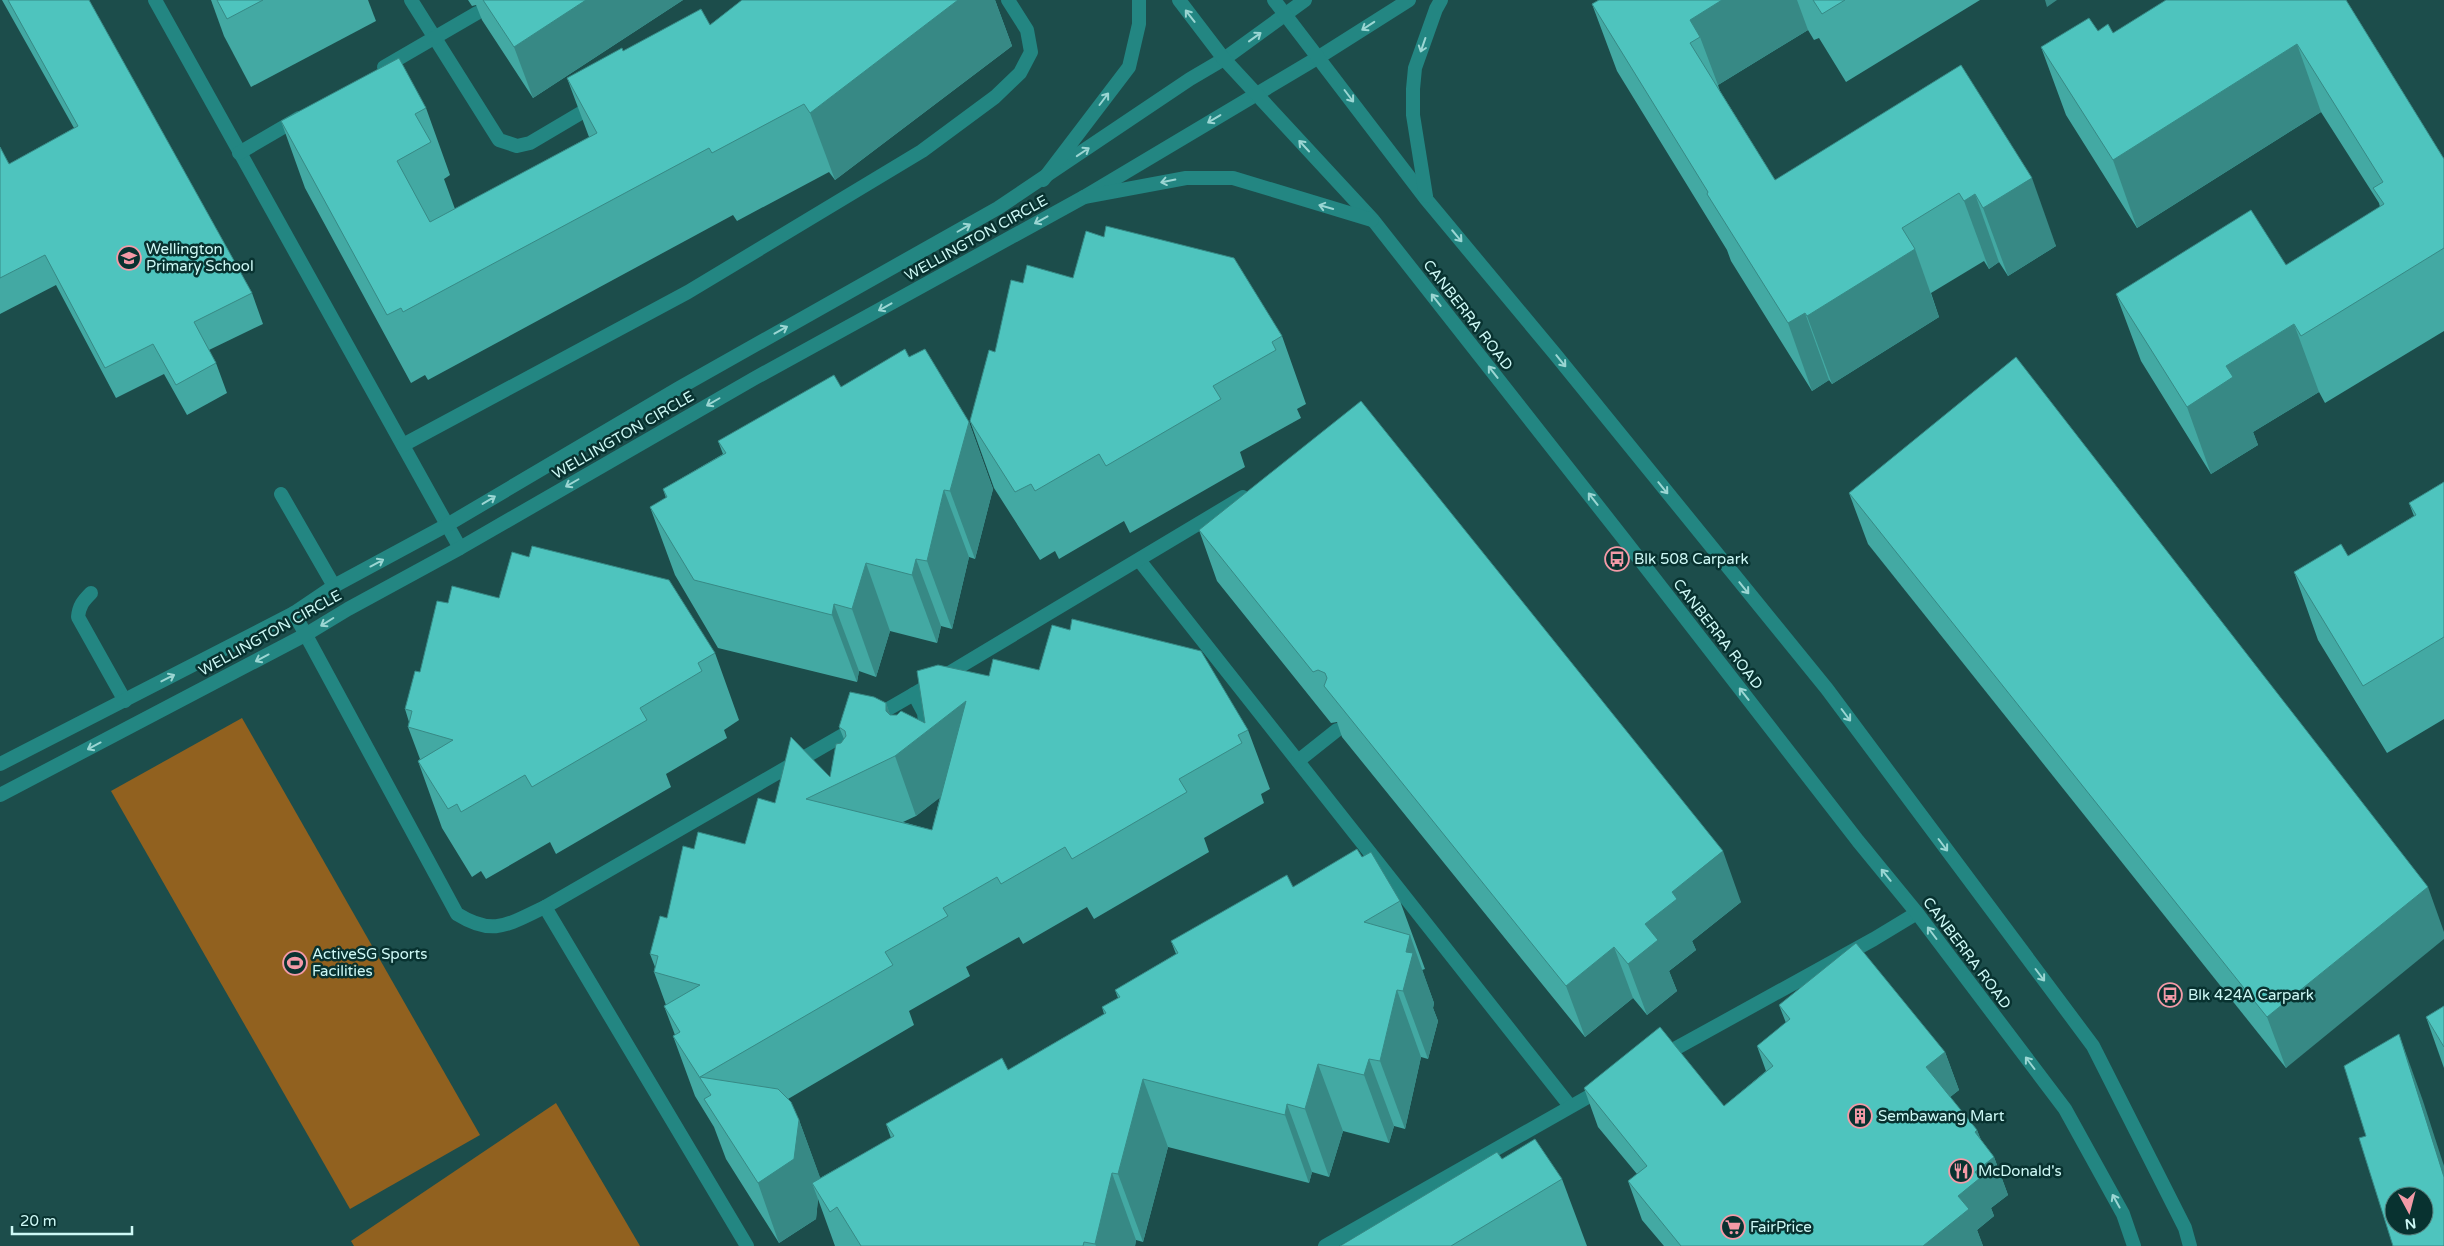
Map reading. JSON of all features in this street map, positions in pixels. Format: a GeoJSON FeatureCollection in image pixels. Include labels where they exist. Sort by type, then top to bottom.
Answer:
{"type":"FeatureCollection","features":[{"type":"Feature","properties":{"kind":"main road"},"geometry":{"type":"LineString","coordinates":[[155,0],[460,548]]}},
{"type":"Feature","properties":{"kind":"main road"},"geometry":{"type":"LineString","coordinates":[[412,0],[499,140],[517,146],[530,143],[607,98]]}},
{"type":"Feature","properties":{"kind":"main road"},"geometry":{"type":"LineString","coordinates":[[404,445],[688,292],[922,151],[995,97],[1020,73],[1031,52],[1027,30],[1008,0]]}},
{"type":"Feature","properties":{"kind":"main road"},"geometry":{"type":"LineString","coordinates":[[1043,180],[1129,67],[1139,24],[1139,0]]}},
{"type":"Feature","properties":{"kind":"main road","name":"CANBERRA ROAD"},"geometry":{"type":"LineString","coordinates":[[1180,0],[1224,59],[1373,220],[1624,538],[1858,841],[1917,913],[2065,1108],[2123,1214],[2134,1246]]}},
{"type":"Feature","properties":{"kind":"main road"},"geometry":{"type":"LineString","coordinates":[[1274,0],[1426,199],[1555,354],[1827,689],[2093,1046],[2185,1228],[2190,1246]]}},
{"type":"Feature","properties":{"kind":"main road","name":"WELLINGTON CIRCLE"},"geometry":{"type":"LineString","coordinates":[[0,764],[294,613],[334,586],[448,524],[679,388],[965,228],[1043,180],[1190,79],[1224,59],[1305,0]]}},
{"type":"Feature","properties":{"kind":"main road","name":"WELLINGTON CIRCLE"},"geometry":{"type":"LineString","coordinates":[[0,795],[305,635],[755,378],[1084,197],[1319,57],[1409,0]]}},
{"type":"Feature","properties":{"kind":"main road"},"geometry":{"type":"LineString","coordinates":[[1426,199],[1413,115],[1413,89],[1415,68],[1441,0]]}},
{"type":"Feature","properties":{"kind":"main road"},"geometry":{"type":"LineString","coordinates":[[375,72],[477,12]]}},
{"type":"Feature","properties":{"kind":"main road"},"geometry":{"type":"LineString","coordinates":[[239,153],[307,113]]}},
{"type":"Feature","properties":{"kind":"main road"},"geometry":{"type":"LineString","coordinates":[[1084,197],[1186,178],[1233,178],[1373,220]]}},
{"type":"Feature","properties":{"kind":"main road"},"geometry":{"type":"LineString","coordinates":[[281,494],[334,586]]}},
{"type":"Feature","properties":{"kind":"main road"},"geometry":{"type":"LineString","coordinates":[[294,613],[457,914],[473,924],[494,928],[545,907],[808,762],[914,694],[1243,497]]}},
{"type":"Feature","properties":{"kind":"main road"},"geometry":{"type":"LineString","coordinates":[[1139,560],[1570,1106]]}},
{"type":"Feature","properties":{"kind":"main road"},"geometry":{"type":"LineString","coordinates":[[91,593],[78,609],[78,617],[125,701]]}},
{"type":"Feature","properties":{"kind":"main road"},"geometry":{"type":"LineString","coordinates":[[914,694],[924,713],[926,734],[924,748]]}},
{"type":"Feature","properties":{"kind":"main road"},"geometry":{"type":"LineString","coordinates":[[1298,761],[1337,730]]}},
{"type":"Feature","properties":{"kind":"main road"},"geometry":{"type":"LineString","coordinates":[[545,907],[747,1246]]}},
{"type":"Feature","properties":{"kind":"main road"},"geometry":{"type":"LineString","coordinates":[[1648,1063],[1874,939],[1917,913]]}},
{"type":"Feature","properties":{"kind":"main road"},"geometry":{"type":"LineString","coordinates":[[1325,1246],[1614,1082]]}},
{"type":"Feature","properties":{"kind":"shaded area","name":"ActiveSG Sports Facilities"},"geometry":{"type":"Polygon","coordinates":[[[242,718],[480,1135],[350,1209],[111,791],[242,718]]]}},
{"type":"Feature","properties":{"kind":"shaded area"},"geometry":{"type":"Polygon","coordinates":[[[556,1103],[640,1246],[354,1246],[351,1241],[556,1103]]]}},
{"type":"Feature","properties":{"kind":"building"},"geometry":{"type":"Polygon","coordinates":[[[8,0],[89,0],[252,293],[194,322],[216,363],[176,385],[153,344],[105,368],[45,255],[0,278],[0,147],[9,164],[78,126],[8,0]]]}},
{"type":"Feature","properties":{"kind":"building"},"geometry":{"type":"Polygon","coordinates":[[[217,0],[263,0],[227,19],[217,0]]]}},
{"type":"Feature","properties":{"kind":"building"},"geometry":{"type":"Polygon","coordinates":[[[483,0],[586,0],[514,47],[483,0]]]}},
{"type":"Feature","properties":{"kind":"building"},"geometry":{"type":"Polygon","coordinates":[[[742,0],[958,0],[810,113],[804,104],[712,153],[709,148],[403,312],[401,308],[387,315],[281,121],[399,58],[426,108],[415,114],[431,142],[397,161],[430,222],[597,133],[567,78],[622,48],[623,51],[701,9],[710,25],[742,0]]]}},
{"type":"Feature","properties":{"kind":"building"},"geometry":{"type":"Polygon","coordinates":[[[1599,0],[1722,0],[1690,20],[1700,37],[1690,43],[1775,180],[1961,65],[2032,178],[1983,208],[1975,194],[1964,201],[1959,193],[1902,228],[1915,249],[1807,316],[1805,313],[1788,323],[1592,4],[1599,0]]]}},
{"type":"Feature","properties":{"kind":"building"},"geometry":{"type":"Polygon","coordinates":[[[1813,0],[1845,0],[1822,14],[1813,0]]]}},
{"type":"Feature","properties":{"kind":"building"},"geometry":{"type":"Polygon","coordinates":[[[2166,0],[2346,0],[2444,159],[2444,248],[2301,336],[2294,324],[2226,366],[2233,377],[2187,407],[2116,294],[2251,210],[2286,265],[2384,204],[2373,188],[2383,182],[2297,44],[2113,160],[2041,47],[2089,18],[2098,31],[2108,24],[2113,33],[2166,0]]]}},
{"type":"Feature","properties":{"kind":"building"},"geometry":{"type":"Polygon","coordinates":[[[1106,226],[1234,258],[1282,336],[1272,342],[1276,350],[1213,386],[1221,399],[1106,466],[1099,454],[1035,491],[1031,484],[1015,492],[970,421],[989,350],[995,352],[1011,280],[1023,283],[1027,265],[1073,278],[1086,231],[1104,237],[1106,226]]]}},
{"type":"Feature","properties":{"kind":"building"},"geometry":{"type":"Polygon","coordinates":[[[905,349],[909,357],[925,349],[969,422],[950,491],[944,490],[927,561],[916,559],[912,575],[866,563],[852,609],[834,604],[832,615],[694,580],[650,507],[667,497],[663,489],[726,453],[718,441],[834,375],[841,387],[905,349]]]}},
{"type":"Feature","properties":{"kind":"building"},"geometry":{"type":"Polygon","coordinates":[[[2016,357],[2428,887],[2267,1017],[1849,493],[2016,357]]]}},
{"type":"Feature","properties":{"kind":"building"},"geometry":{"type":"Polygon","coordinates":[[[1361,401],[1723,851],[1672,892],[1677,899],[1645,924],[1658,940],[1628,964],[1614,947],[1566,986],[1324,686],[1327,678],[1325,673],[1318,670],[1313,672],[1199,530],[1361,401]]]}},
{"type":"Feature","properties":{"kind":"building"},"geometry":{"type":"Polygon","coordinates":[[[2444,482],[2444,637],[2363,686],[2294,572],[2341,544],[2348,556],[2416,515],[2409,503],[2444,482]]]}},
{"type":"Feature","properties":{"kind":"building"},"geometry":{"type":"Polygon","coordinates":[[[532,546],[669,580],[715,653],[698,663],[702,671],[640,708],[647,720],[532,787],[525,775],[461,812],[457,804],[448,809],[418,761],[453,740],[408,727],[412,711],[405,709],[415,671],[420,672],[437,601],[448,603],[452,586],[499,598],[512,552],[529,557],[532,546]]]}},
{"type":"Feature","properties":{"kind":"building"},"geometry":{"type":"Polygon","coordinates":[[[1072,619],[1201,651],[1248,730],[1238,735],[1242,743],[1179,779],[1187,792],[1072,859],[1065,847],[1001,884],[997,877],[943,908],[948,916],[885,952],[893,965],[700,1077],[778,1089],[791,1102],[799,1120],[794,1159],[758,1183],[704,1099],[711,1095],[673,1036],[680,1032],[664,1006],[700,985],[654,972],[658,956],[650,954],[660,916],[667,918],[683,846],[694,849],[698,832],[745,844],[758,798],[775,803],[791,737],[830,777],[836,744],[841,743],[846,736],[845,731],[839,727],[850,692],[874,697],[886,703],[886,711],[890,715],[897,715],[901,711],[925,723],[917,671],[938,665],[989,676],[993,659],[1039,670],[1052,625],[1070,630],[1072,619]],[[966,701],[895,756],[806,799],[932,830],[966,701]]]}},
{"type":"Feature","properties":{"kind":"building"},"geometry":{"type":"Polygon","coordinates":[[[1357,849],[1362,857],[1371,852],[1400,901],[1364,922],[1410,935],[1406,952],[1413,953],[1403,991],[1397,990],[1380,1061],[1369,1059],[1364,1075],[1318,1064],[1305,1109],[1287,1104],[1285,1115],[1143,1079],[1118,1174],[1112,1173],[1095,1244],[1084,1242],[1083,1246],[861,1246],[837,1207],[830,1212],[812,1183],[894,1136],[886,1124],[1002,1058],[1008,1070],[1106,1013],[1102,1007],[1120,997],[1115,990],[1178,953],[1171,941],[1287,875],[1293,887],[1357,849]]]}},
{"type":"Feature","properties":{"kind":"building","name":"Sembawang Mart"},"geometry":{"type":"Polygon","coordinates":[[[1856,943],[1945,1052],[1926,1067],[1977,1130],[1975,1132],[1994,1157],[1975,1172],[1980,1178],[1958,1196],[1969,1209],[1923,1246],[1681,1246],[1628,1181],[1647,1166],[1584,1088],[1660,1027],[1724,1106],[1773,1066],[1757,1046],[1790,1019],[1779,1005],[1856,943]]]}},
{"type":"Feature","properties":{"kind":"building"},"geometry":{"type":"Polygon","coordinates":[[[2444,1006],[2444,1047],[2426,1017],[2444,1006]]]}},
{"type":"Feature","properties":{"kind":"building"},"geometry":{"type":"Polygon","coordinates":[[[2399,1034],[2444,1177],[2444,1246],[2393,1246],[2390,1236],[2434,1236],[2434,1186],[2384,1186],[2384,1217],[2359,1138],[2366,1136],[2344,1066],[2399,1034]]]}},
{"type":"Feature","properties":{"kind":"building"},"geometry":{"type":"Polygon","coordinates":[[[1535,1139],[1562,1179],[1451,1246],[1340,1246],[1497,1152],[1502,1159],[1535,1139]]]}},
{"type":"Feature","properties":{"kind":"place","name":"Wellington Primary School"},"geometry":{"type":"Point","coordinates":[129,258]}},
{"type":"Feature","properties":{"kind":"place","name":"Blk 508 Carpark"},"geometry":{"type":"Point","coordinates":[1617,559]}},
{"type":"Feature","properties":{"kind":"place","name":"ActiveSG Sports Facilities"},"geometry":{"type":"Point","coordinates":[295,963]}},
{"type":"Feature","properties":{"kind":"place","name":"Blk 424A Carpark"},"geometry":{"type":"Point","coordinates":[2170,995]}},
{"type":"Feature","properties":{"kind":"place","name":"Sembawang Mart"},"geometry":{"type":"Point","coordinates":[1860,1116]}},
{"type":"Feature","properties":{"kind":"place","name":"McDonald's"},"geometry":{"type":"Point","coordinates":[1961,1171]}},
{"type":"Feature","properties":{"kind":"place","name":"FairPrice"},"geometry":{"type":"Point","coordinates":[1733,1227]}}]}
